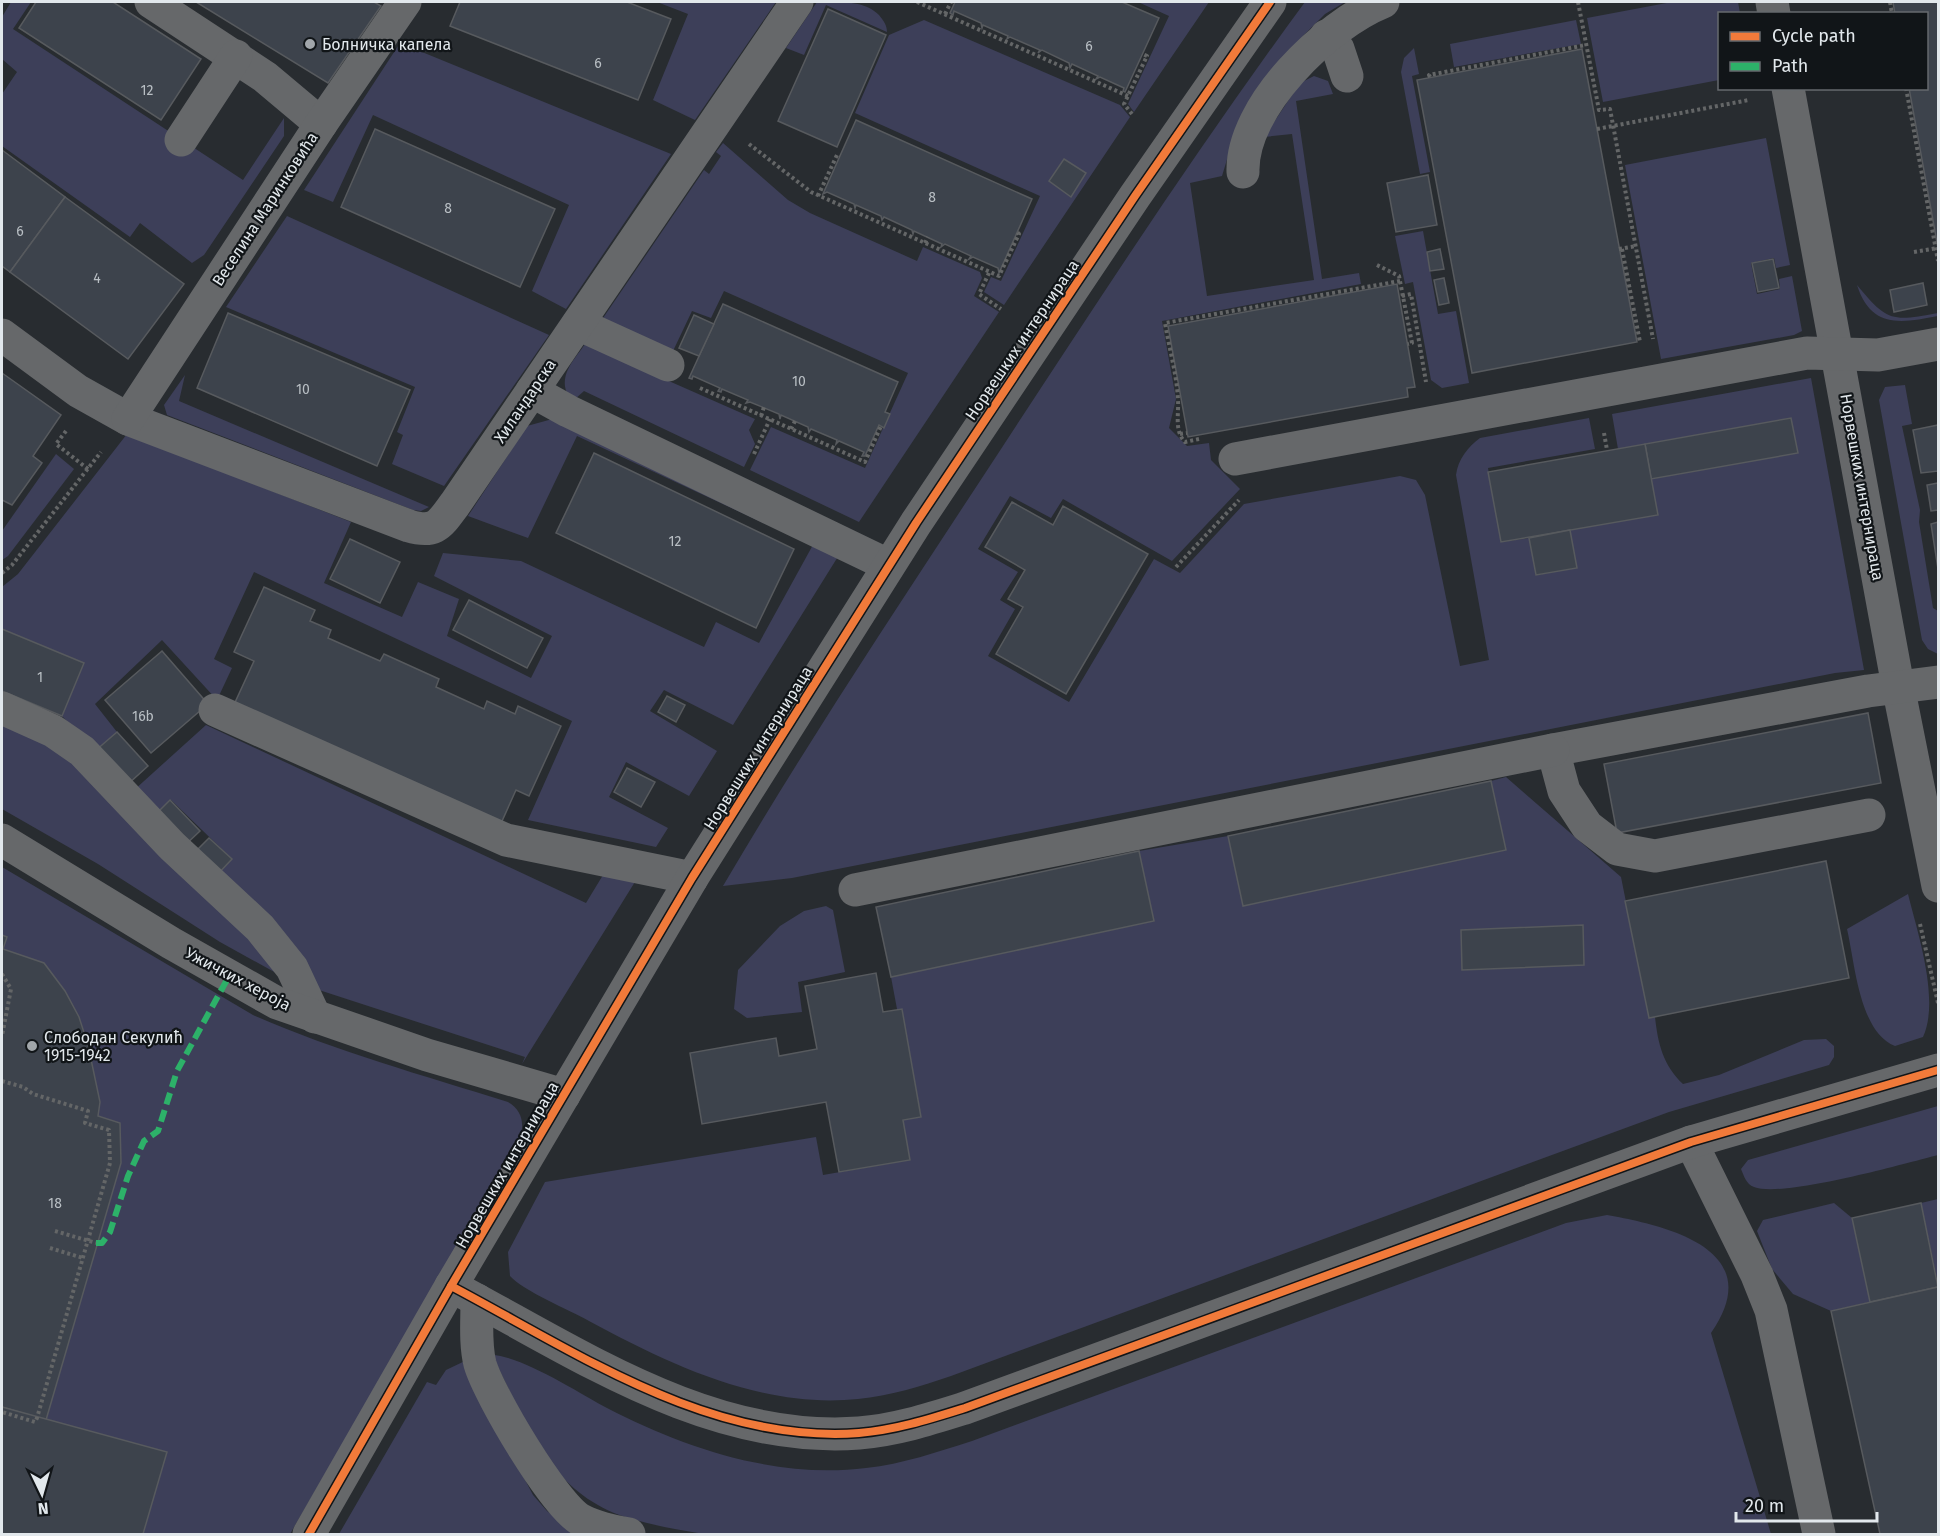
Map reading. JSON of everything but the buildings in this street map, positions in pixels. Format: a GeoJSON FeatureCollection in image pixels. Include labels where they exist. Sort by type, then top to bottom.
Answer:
{"type":"FeatureCollection","features":[{"type":"Feature","properties":{"kind":"street"},"geometry":{"type":"LineString","coordinates":[[151,2],[236,56],[321,124]]}},
{"type":"Feature","properties":{"kind":"street","name":"Веселина Маринковића"},"geometry":{"type":"LineString","coordinates":[[128,419],[321,124],[405,2]]}},
{"type":"Feature","properties":{"kind":"street","name":"Хиландарска"},"geometry":{"type":"LineString","coordinates":[[128,419],[409,526],[428,530],[435,528],[455,504],[797,2]]}},
{"type":"Feature","properties":{"kind":"street","name":"Норвешких интернираца"},"geometry":{"type":"LineString","coordinates":[[309,1534],[464,1293],[564,1095],[692,878],[888,565],[1135,196],[1270,2]]}},
{"type":"Feature","properties":{"kind":"street"},"geometry":{"type":"LineString","coordinates":[[1243,172],[1244,153],[1252,127],[1291,72],[1326,36],[1362,10],[1383,2]]}},
{"type":"Feature","properties":{"kind":"street"},"geometry":{"type":"LineString","coordinates":[[1326,36],[1338,49],[1347,76]]}},
{"type":"Feature","properties":{"kind":"street"},"geometry":{"type":"LineString","coordinates":[[181,140],[236,56]]}},
{"type":"Feature","properties":{"kind":"street","name":"Норвешких интернираца"},"geometry":{"type":"LineString","coordinates":[[1788,90],[1898,686],[1938,886]]}},
{"type":"Feature","properties":{"kind":"street"},"geometry":{"type":"LineString","coordinates":[[578,324],[668,365]]}},
{"type":"Feature","properties":{"kind":"street"},"geometry":{"type":"LineString","coordinates":[[2,335],[78,391],[128,419]]}},
{"type":"Feature","properties":{"kind":"street"},"geometry":{"type":"LineString","coordinates":[[1235,459],[1807,353],[1878,355],[1938,344]]}},
{"type":"Feature","properties":{"kind":"street"},"geometry":{"type":"LineString","coordinates":[[532,391],[568,411],[888,565]]}},
{"type":"Feature","properties":{"kind":"street"},"geometry":{"type":"LineString","coordinates":[[855,890],[1553,750],[1898,686],[1938,682]]}},
{"type":"Feature","properties":{"kind":"street"},"geometry":{"type":"LineString","coordinates":[[2,708],[53,731],[82,751],[172,846],[260,928],[292,968],[315,1017]]}},
{"type":"Feature","properties":{"kind":"street"},"geometry":{"type":"LineString","coordinates":[[215,710],[506,840],[692,878]]}},
{"type":"Feature","properties":{"kind":"street"},"geometry":{"type":"LineString","coordinates":[[1553,750],[1564,791],[1587,826],[1617,849],[1655,856],[1869,814]]}},
{"type":"Feature","properties":{"kind":"street","name":"Ужичких хероја"},"geometry":{"type":"LineString","coordinates":[[2,840],[277,1003],[427,1055],[564,1095]]}},
{"type":"Feature","properties":{"kind":"street"},"geometry":{"type":"LineString","coordinates":[[464,1293],[677,1403],[736,1422],[780,1430],[802,1433],[859,1433],[911,1425],[965,1408],[1691,1142],[1938,1070]]}},
{"type":"Feature","properties":{"kind":"street"},"geometry":{"type":"LineString","coordinates":[[1691,1142],[1757,1275],[1771,1310],[1819,1534]]}},
{"type":"Feature","properties":{"kind":"street"},"geometry":{"type":"LineString","coordinates":[[464,1293],[486,1381],[543,1479],[561,1504],[580,1520],[604,1529],[629,1534]]}},
{"type":"Feature","properties":{"kind":"path"},"geometry":{"type":"LineString","coordinates":[[917,2],[1022,49],[1054,59],[1128,96]]}},
{"type":"Feature","properties":{"kind":"path"},"geometry":{"type":"LineString","coordinates":[[945,15],[951,2]]}},
{"type":"Feature","properties":{"kind":"path"},"geometry":{"type":"LineString","coordinates":[[1578,2],[1599,110],[1610,109],[1654,342]]}},
{"type":"Feature","properties":{"kind":"path"},"geometry":{"type":"LineString","coordinates":[[1022,49],[1025,43]]}},
{"type":"Feature","properties":{"kind":"path"},"geometry":{"type":"LineString","coordinates":[[1430,77],[1429,75],[1586,45]]}},
{"type":"Feature","properties":{"kind":"path"},"geometry":{"type":"LineString","coordinates":[[1132,114],[1124,104],[1147,56],[1143,54]]}},
{"type":"Feature","properties":{"kind":"path"},"geometry":{"type":"LineString","coordinates":[[1906,90],[1938,261]]}},
{"type":"Feature","properties":{"kind":"path"},"geometry":{"type":"LineString","coordinates":[[1597,129],[1755,99]]}},
{"type":"Feature","properties":{"kind":"path"},"geometry":{"type":"LineString","coordinates":[[740,137],[818,196],[989,273],[999,276],[1019,234],[1017,232]]}},
{"type":"Feature","properties":{"kind":"path"},"geometry":{"type":"LineString","coordinates":[[818,196],[837,155],[840,156]]}},
{"type":"Feature","properties":{"kind":"path"},"geometry":{"type":"LineString","coordinates":[[895,230],[898,224]]}},
{"type":"Feature","properties":{"kind":"path"},"geometry":{"type":"LineString","coordinates":[[925,243],[928,237]]}},
{"type":"Feature","properties":{"kind":"path"},"geometry":{"type":"LineString","coordinates":[[1636,246],[1621,249],[1638,330]]}},
{"type":"Feature","properties":{"kind":"path"},"geometry":{"type":"LineString","coordinates":[[1914,252],[1937,248]]}},
{"type":"Feature","properties":{"kind":"path"},"geometry":{"type":"LineString","coordinates":[[1377,266],[1399,276],[1412,343],[1408,344]]}},
{"type":"Feature","properties":{"kind":"path"},"geometry":{"type":"LineString","coordinates":[[989,273],[979,294],[1001,309]]}},
{"type":"Feature","properties":{"kind":"path"},"geometry":{"type":"LineString","coordinates":[[1207,437],[1185,442],[1180,434],[1179,399],[1165,323],[1400,281]]}},
{"type":"Feature","properties":{"kind":"path"},"geometry":{"type":"LineString","coordinates":[[1402,296],[1411,294],[1426,389]]}},
{"type":"Feature","properties":{"kind":"path"},"geometry":{"type":"LineString","coordinates":[[668,365],[684,381],[865,462],[881,426]]}},
{"type":"Feature","properties":{"kind":"path"},"geometry":{"type":"LineString","coordinates":[[760,416],[764,407]]}},
{"type":"Feature","properties":{"kind":"path"},"geometry":{"type":"LineString","coordinates":[[758,445],[770,419]]}},
{"type":"Feature","properties":{"kind":"path"},"geometry":{"type":"LineString","coordinates":[[791,429],[795,421]]}},
{"type":"Feature","properties":{"kind":"path"},"geometry":{"type":"LineString","coordinates":[[1180,434],[1187,433]]}},
{"type":"Feature","properties":{"kind":"path"},"geometry":{"type":"LineString","coordinates":[[2,573],[12,565],[88,469],[56,444]]}},
{"type":"Feature","properties":{"kind":"path"},"geometry":{"type":"LineString","coordinates":[[1176,567],[1239,499]]}},
{"type":"Feature","properties":{"kind":"path"},"geometry":{"type":"LineString","coordinates":[[2,974],[11,989],[2,1036]]}},
{"type":"Feature","properties":{"kind":"path"},"geometry":{"type":"LineString","coordinates":[[2,1081],[23,1087],[33,1094],[88,1111],[85,1123],[109,1130],[110,1162],[35,1422],[2,1412]]}},
{"type":"Feature","properties":{"kind":"path"},"geometry":{"type":"LineString","coordinates":[[55,1231],[96,1243]]}},
{"type":"Feature","properties":{"kind":"path"},"geometry":{"type":"LineString","coordinates":[[50,1248],[83,1258]]}},
{"type":"Feature","properties":{"kind":"shaded area"},"geometry":{"type":"Polygon","coordinates":[[[11,2],[31,2],[13,29],[243,180],[284,118],[284,136],[204,255],[192,263],[140,223],[130,237],[2,146],[2,94],[17,72],[2,59],[2,17],[11,2]]]}},
{"type":"Feature","properties":{"kind":"shaded area"},"geometry":{"type":"Polygon","coordinates":[[[657,2],[776,2],[695,120],[653,100],[688,14],[657,2]]]}},
{"type":"Feature","properties":{"kind":"shaded area"},"geometry":{"type":"Polygon","coordinates":[[[817,2],[859,4],[873,10],[886,25],[887,32],[826,5],[804,55],[786,48],[817,2]]]}},
{"type":"Feature","properties":{"kind":"shaded area"},"geometry":{"type":"Polygon","coordinates":[[[1138,2],[1209,2],[1134,112],[1128,104],[1169,16],[1138,2]]]}},
{"type":"Feature","properties":{"kind":"shaded area"},"geometry":{"type":"Polygon","coordinates":[[[1305,2],[1345,2],[1325,14],[1303,36],[1239,120],[1222,176],[1190,183],[1207,296],[1314,280],[1292,134],[1264,137],[1300,83],[1314,76],[1328,81],[1333,94],[1296,101],[1322,279],[1359,273],[1361,284],[1162,321],[1176,399],[1169,428],[1187,446],[1209,443],[1211,460],[1240,489],[1172,561],[1063,499],[1051,518],[1010,496],[978,549],[1018,572],[1000,600],[1015,609],[988,656],[1069,702],[1154,559],[1180,573],[1244,504],[1400,476],[1416,480],[1425,495],[1460,666],[1489,660],[1456,475],[1461,459],[1480,438],[1589,418],[1595,449],[1488,468],[1501,542],[1529,538],[1536,575],[1576,568],[1570,530],[1651,479],[1798,452],[1791,418],[1618,449],[1612,414],[1811,378],[1864,670],[1835,673],[792,878],[723,886],[860,664],[1077,334],[1189,166],[1305,2]]]}},
{"type":"Feature","properties":{"kind":"shaded area"},"geometry":{"type":"Polygon","coordinates":[[[1672,2],[1738,2],[1740,12],[1718,12],[1718,80],[1603,102],[1587,18],[1672,2]]]}},
{"type":"Feature","properties":{"kind":"shaded area"},"geometry":{"type":"Polygon","coordinates":[[[924,20],[1120,105],[1130,117],[1004,305],[984,292],[991,277],[1001,281],[1040,196],[855,113],[889,35],[924,20]]]}},
{"type":"Feature","properties":{"kind":"shaded area"},"geometry":{"type":"Polygon","coordinates":[[[1576,20],[1581,44],[1454,67],[1450,44],[1576,20]]]}},
{"type":"Feature","properties":{"kind":"shaded area"},"geometry":{"type":"Polygon","coordinates":[[[400,43],[671,154],[566,309],[532,291],[569,205],[373,115],[333,202],[304,190],[400,43]]]}},
{"type":"Feature","properties":{"kind":"shaded area"},"geometry":{"type":"Polygon","coordinates":[[[1414,48],[1419,74],[1412,76],[1430,172],[1420,174],[1401,72],[1404,58],[1414,48]]]}},
{"type":"Feature","properties":{"kind":"shaded area"},"geometry":{"type":"Polygon","coordinates":[[[1766,138],[1790,265],[1776,268],[1774,258],[1751,263],[1757,294],[1780,289],[1779,279],[1792,276],[1802,331],[1794,335],[1661,359],[1625,165],[1766,138]]]}},
{"type":"Feature","properties":{"kind":"shaded area"},"geometry":{"type":"Polygon","coordinates":[[[723,143],[788,200],[810,213],[917,261],[923,247],[980,272],[982,278],[974,296],[999,312],[859,522],[750,470],[771,427],[865,468],[908,373],[724,291],[711,318],[692,311],[673,351],[601,321],[704,170],[709,174],[721,156],[716,152],[723,143]]]}},
{"type":"Feature","properties":{"kind":"shaded area"},"geometry":{"type":"Polygon","coordinates":[[[287,216],[549,335],[444,486],[392,464],[403,435],[397,432],[415,387],[226,307],[287,216]]]}},
{"type":"Feature","properties":{"kind":"shaded area"},"geometry":{"type":"Polygon","coordinates":[[[1423,231],[1438,314],[1456,311],[1469,383],[1442,388],[1431,380],[1413,282],[1405,284],[1395,236],[1423,231]]]}},
{"type":"Feature","properties":{"kind":"shaded area"},"geometry":{"type":"Polygon","coordinates":[[[1857,285],[1884,313],[1901,318],[1938,313],[1938,316],[1900,321],[1889,320],[1870,309],[1857,285]]]}},
{"type":"Feature","properties":{"kind":"shaded area"},"geometry":{"type":"Polygon","coordinates":[[[585,344],[755,419],[749,430],[755,444],[744,467],[584,391],[575,399],[567,393],[565,379],[567,373],[585,344]]]}},
{"type":"Feature","properties":{"kind":"shaded area"},"geometry":{"type":"Polygon","coordinates":[[[185,375],[179,401],[429,507],[421,511],[413,510],[167,415],[164,405],[185,375]]]}},
{"type":"Feature","properties":{"kind":"shaded area"},"geometry":{"type":"Polygon","coordinates":[[[1905,385],[1912,424],[1902,426],[1920,510],[1919,522],[1933,608],[1938,611],[1938,654],[1928,649],[1922,640],[1879,400],[1885,387],[1905,385]]]}},
{"type":"Feature","properties":{"kind":"shaded area"},"geometry":{"type":"Polygon","coordinates":[[[556,418],[772,527],[577,436],[528,538],[468,516],[527,426],[556,418]]]}},
{"type":"Feature","properties":{"kind":"shaded area"},"geometry":{"type":"Polygon","coordinates":[[[127,434],[351,522],[324,583],[402,617],[418,582],[459,599],[447,636],[531,678],[552,636],[434,576],[443,553],[521,561],[704,647],[716,622],[759,643],[814,543],[839,555],[733,725],[664,690],[650,711],[717,751],[689,796],[626,762],[609,797],[668,828],[656,847],[528,820],[572,721],[254,572],[214,659],[232,668],[217,700],[162,640],[95,704],[117,732],[95,751],[62,716],[84,663],[2,629],[2,587],[18,574],[127,434]]]}},
{"type":"Feature","properties":{"kind":"shaded area"},"geometry":{"type":"Polygon","coordinates":[[[56,454],[74,469],[8,556],[2,560],[2,531],[56,454]]]}},
{"type":"Feature","properties":{"kind":"shaded area"},"geometry":{"type":"Polygon","coordinates":[[[2,719],[83,764],[287,979],[220,942],[98,864],[2,809],[2,719]]]}},
{"type":"Feature","properties":{"kind":"shaded area"},"geometry":{"type":"Polygon","coordinates":[[[206,725],[586,903],[603,875],[638,877],[522,1064],[525,1057],[319,990],[216,876],[232,859],[171,800],[154,816],[133,791],[206,725]]]}},
{"type":"Feature","properties":{"kind":"shaded area"},"geometry":{"type":"Polygon","coordinates":[[[1506,777],[1621,877],[1649,1017],[1655,1017],[1666,1062],[1683,1084],[1719,1075],[1804,1040],[1826,1039],[1834,1046],[1834,1057],[1829,1065],[1669,1112],[951,1376],[870,1398],[822,1400],[787,1397],[718,1380],[685,1368],[620,1337],[536,1294],[510,1276],[508,1252],[545,1182],[816,1137],[823,1175],[909,1160],[903,1120],[921,1116],[902,1009],[897,1009],[891,977],[1154,921],[1139,851],[1228,836],[1243,906],[1505,850],[1491,781],[1506,777]]]}},
{"type":"Feature","properties":{"kind":"shaded area"},"geometry":{"type":"Polygon","coordinates":[[[2,867],[253,1015],[347,1051],[508,1102],[520,1114],[522,1130],[519,1142],[290,1534],[142,1534],[165,1453],[46,1420],[96,1117],[43,963],[2,951],[2,867]]]}},
{"type":"Feature","properties":{"kind":"shaded area"},"geometry":{"type":"Polygon","coordinates":[[[1908,894],[1926,967],[1928,1022],[1923,1037],[1895,1046],[1873,1027],[1866,1012],[1860,995],[1847,929],[1908,894]]]}},
{"type":"Feature","properties":{"kind":"shaded area"},"geometry":{"type":"Polygon","coordinates":[[[826,906],[833,910],[845,972],[798,982],[802,1012],[747,1018],[734,1009],[738,970],[780,926],[804,911],[826,906]]]}},
{"type":"Feature","properties":{"kind":"shaded area"},"geometry":{"type":"Polygon","coordinates":[[[1938,1106],[1938,1155],[1872,1172],[1790,1188],[1769,1189],[1751,1186],[1741,1169],[1748,1160],[1938,1106]]]}},
{"type":"Feature","properties":{"kind":"shaded area"},"geometry":{"type":"Polygon","coordinates":[[[1938,1199],[1938,1284],[1921,1203],[1938,1199]]]}},
{"type":"Feature","properties":{"kind":"shaded area"},"geometry":{"type":"Polygon","coordinates":[[[1834,1203],[1852,1218],[1870,1302],[1831,1311],[1793,1294],[1772,1269],[1757,1231],[1763,1220],[1834,1203]]]}},
{"type":"Feature","properties":{"kind":"shaded area"},"geometry":{"type":"Polygon","coordinates":[[[1607,1215],[1658,1226],[1682,1235],[1704,1247],[1720,1262],[1728,1281],[1726,1305],[1711,1333],[1771,1534],[704,1534],[632,1519],[604,1508],[580,1493],[544,1454],[492,1355],[534,1368],[637,1423],[700,1448],[733,1458],[799,1469],[866,1468],[907,1461],[972,1441],[1566,1223],[1607,1215]]]}},
{"type":"Feature","properties":{"kind":"shaded area"},"geometry":{"type":"Polygon","coordinates":[[[467,1360],[475,1384],[533,1495],[547,1511],[579,1534],[339,1534],[427,1382],[436,1385],[446,1370],[467,1360]]]}},
{"type":"Feature","properties":{"kind":"marked path"},"geometry":{"type":"LineString","coordinates":[[96,1243],[102,1243],[110,1232],[128,1176],[144,1141],[158,1131],[177,1071],[229,976]]}},
{"type":"Feature","properties":{"kind":"cycle path"},"geometry":{"type":"LineString","coordinates":[[309,1534],[451,1286],[692,878],[916,523],[1135,196],[1270,2]]}},
{"type":"Feature","properties":{"kind":"cycle path"},"geometry":{"type":"LineString","coordinates":[[451,1286],[596,1365],[646,1389],[697,1409],[750,1424],[804,1433],[873,1432],[913,1424],[965,1408],[1691,1142],[1938,1070]]}},
{"type":"Feature","properties":{"kind":"place","name":"Болничка капела"},"geometry":{"type":"Point","coordinates":[310,44]}},
{"type":"Feature","properties":{"kind":"place","name":"Слободан Секулић 1915-1942"},"geometry":{"type":"Point","coordinates":[32,1046]}}]}
